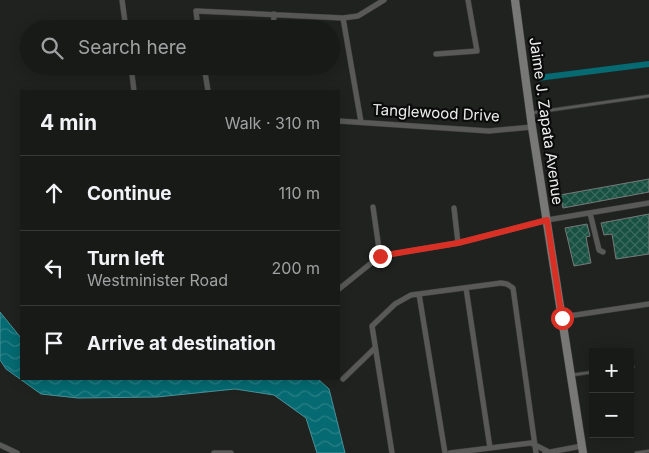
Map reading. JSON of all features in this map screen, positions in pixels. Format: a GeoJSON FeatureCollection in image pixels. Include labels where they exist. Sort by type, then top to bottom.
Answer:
{"type":"FeatureCollection","features":[{"type":"Feature","properties":{"kind":"street"},"geometry":{"type":"LineString","coordinates":[[122,0],[125,20]]}},
{"type":"Feature","properties":{"kind":"street"},"geometry":{"type":"LineString","coordinates":[[197,20],[196,11],[344,18],[358,16],[384,0]]}},
{"type":"Feature","properties":{"kind":"street"},"geometry":{"type":"LineString","coordinates":[[436,54],[477,51],[468,0]]}},
{"type":"Feature","properties":{"kind":"street","name":"Jaime J. Zapata Avenue"},"geometry":{"type":"LineString","coordinates":[[515,0],[530,113],[582,450]]}},
{"type":"Feature","properties":{"kind":"street"},"geometry":{"type":"LineString","coordinates":[[274,14],[274,20]]}},
{"type":"Feature","properties":{"kind":"street"},"geometry":{"type":"LineString","coordinates":[[344,18],[361,122]]}},
{"type":"Feature","properties":{"kind":"street"},"geometry":{"type":"LineString","coordinates":[[132,75],[134,90]]}},
{"type":"Feature","properties":{"kind":"street"},"geometry":{"type":"LineString","coordinates":[[205,75],[208,90]]}},
{"type":"Feature","properties":{"kind":"street","name":"Tanglewood Drive"},"geometry":{"type":"LineString","coordinates":[[340,121],[489,131],[532,126]]}},
{"type":"Feature","properties":{"kind":"street"},"geometry":{"type":"LineString","coordinates":[[340,289],[380,256],[458,243],[547,220],[649,203]]}},
{"type":"Feature","properties":{"kind":"street"},"geometry":{"type":"LineString","coordinates":[[373,207],[380,256]]}},
{"type":"Feature","properties":{"kind":"street"},"geometry":{"type":"LineString","coordinates":[[454,208],[458,243]]}},
{"type":"Feature","properties":{"kind":"street"},"geometry":{"type":"LineString","coordinates":[[590,213],[599,250],[603,252]]}},
{"type":"Feature","properties":{"kind":"street"},"geometry":{"type":"LineString","coordinates":[[392,453],[372,326],[403,299],[419,294],[501,283],[513,288],[536,453]]}},
{"type":"Feature","properties":{"kind":"street"},"geometry":{"type":"LineString","coordinates":[[466,288],[490,448]]}},
{"type":"Feature","properties":{"kind":"street"},"geometry":{"type":"LineString","coordinates":[[419,294],[445,453]]}},
{"type":"Feature","properties":{"kind":"street"},"geometry":{"type":"LineString","coordinates":[[562,318],[649,304]]}},
{"type":"Feature","properties":{"kind":"street"},"geometry":{"type":"LineString","coordinates":[[343,379],[375,348]]}},
{"type":"Feature","properties":{"kind":"street"},"geometry":{"type":"LineString","coordinates":[[454,453],[531,443],[546,452],[582,450]]}},
{"type":"Feature","properties":{"kind":"street"},"geometry":{"type":"LineString","coordinates":[[0,445],[17,453]]}},
{"type":"Feature","properties":{"kind":"street"},"geometry":{"type":"LineString","coordinates":[[214,453],[231,453]]}},
{"type":"Feature","properties":{"kind":"lane"},"geometry":{"type":"LineString","coordinates":[[530,113],[649,96]]}},
{"type":"Feature","properties":{"kind":"lane"},"geometry":{"type":"LineString","coordinates":[[571,375],[589,373]]}},
{"type":"Feature","properties":{"kind":"lane"},"geometry":{"type":"LineString","coordinates":[[636,453],[649,451]]}},
{"type":"Feature","properties":{"kind":"water"},"geometry":{"type":"Polygon","coordinates":[[[0,312],[20,337],[20,379],[6,369],[0,360],[0,312]]]}},
{"type":"Feature","properties":{"kind":"water"},"geometry":{"type":"Polygon","coordinates":[[[21,380],[319,380],[329,389],[345,453],[317,453],[306,418],[274,395],[235,389],[157,397],[78,398],[41,394],[21,380]]]}},
{"type":"Feature","properties":{"kind":"building"},"geometry":{"type":"Polygon","coordinates":[[[649,179],[649,192],[563,208],[560,195],[649,179]]]}},
{"type":"Feature","properties":{"kind":"building"},"geometry":{"type":"Polygon","coordinates":[[[649,214],[649,254],[616,259],[612,234],[604,235],[601,223],[649,214]]]}},
{"type":"Feature","properties":{"kind":"building"},"geometry":{"type":"Polygon","coordinates":[[[587,224],[590,236],[586,237],[591,263],[574,266],[565,228],[587,224]]]}},
{"type":"Feature","properties":{"kind":"waterway"},"geometry":{"type":"LineString","coordinates":[[538,78],[649,64]]}},
{"type":"Feature","properties":{"kind":"route"},"geometry":{"type":"LineString","coordinates":[[380,256],[406,250],[458,243],[513,227],[547,220],[562,318]]}}]}
